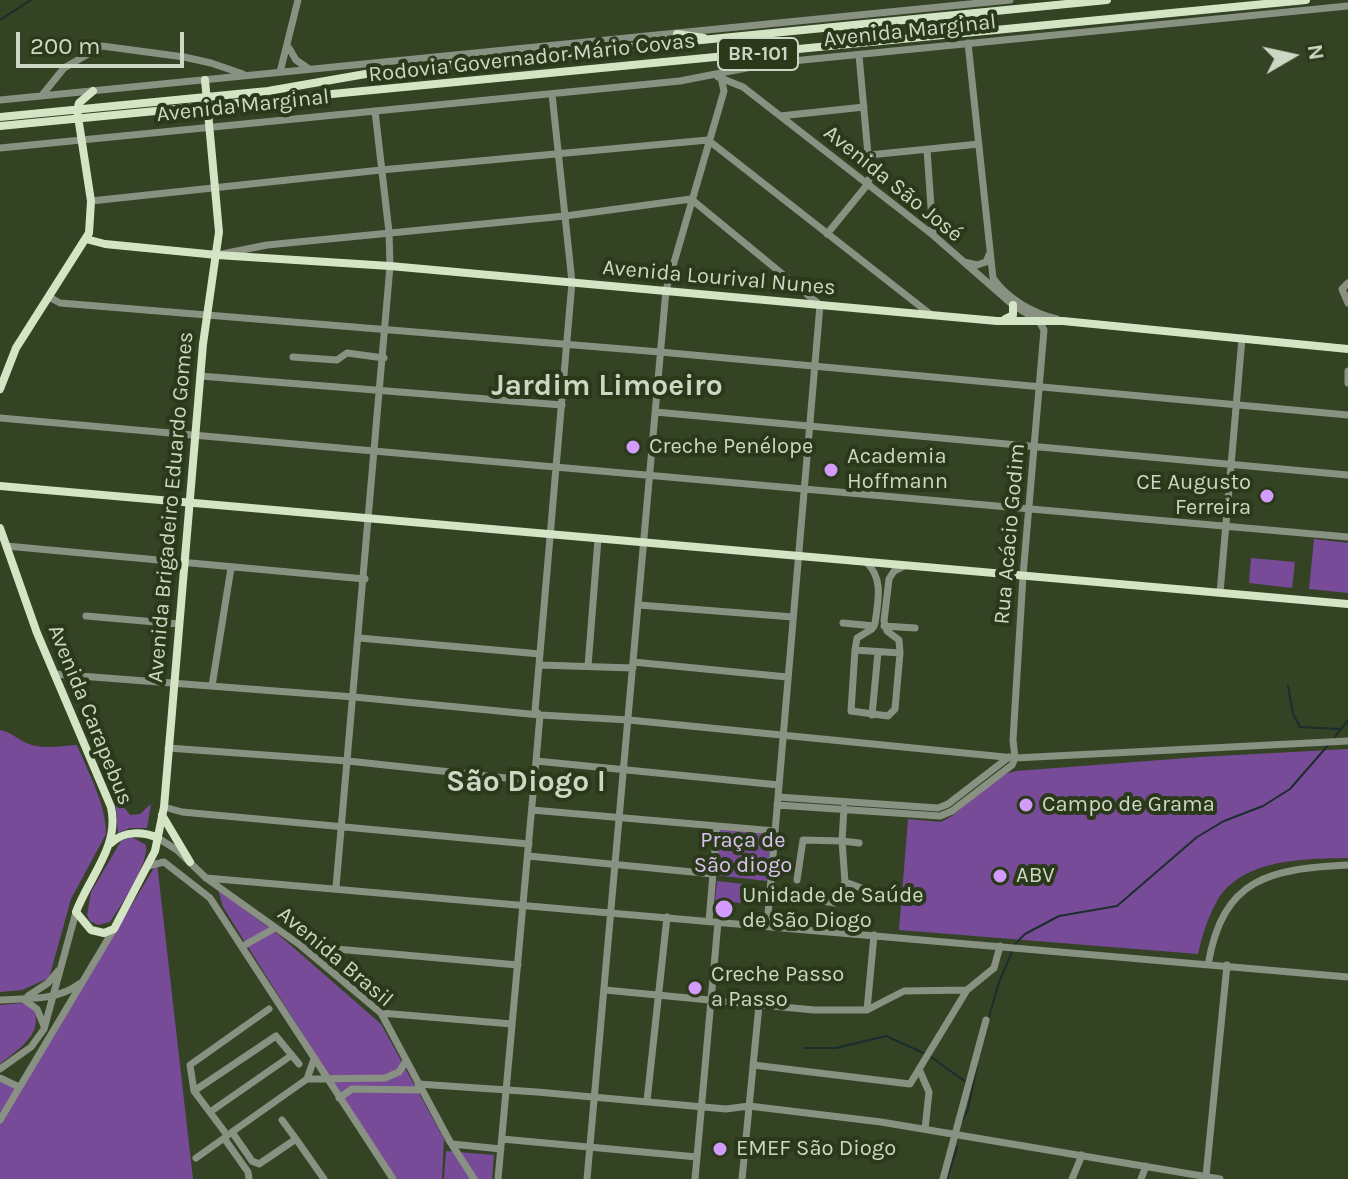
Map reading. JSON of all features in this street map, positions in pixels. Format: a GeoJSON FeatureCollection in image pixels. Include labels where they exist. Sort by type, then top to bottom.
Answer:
{"type":"FeatureCollection","features":[{"type":"Feature","properties":{"kind":"main road","name":"Rodovia Governador Mário Covas"},"geometry":{"type":"LineString","coordinates":[[208,102],[377,72],[1107,0]]}},
{"type":"Feature","properties":{"kind":"main road","name":"Rodovia Governador Mário Covas"},"geometry":{"type":"LineString","coordinates":[[0,117],[77,114],[1306,0]]}},
{"type":"Feature","properties":{"kind":"main road"},"geometry":{"type":"LineString","coordinates":[[677,34],[716,39]]}},
{"type":"Feature","properties":{"kind":"main road","name":"Avenida Brigadeiro Eduardo Gomes"},"geometry":{"type":"LineString","coordinates":[[114,929],[148,866],[163,811],[200,376],[219,232],[205,80]]}},
{"type":"Feature","properties":{"kind":"main road"},"geometry":{"type":"LineString","coordinates":[[0,389],[11,357],[89,233],[91,201],[77,114],[79,103],[93,91]]}},
{"type":"Feature","properties":{"kind":"main road","name":"Rodovia Governador Mário Covas"},"geometry":{"type":"LineString","coordinates":[[0,126],[77,114]]}},
{"type":"Feature","properties":{"kind":"main road","name":"Avenida Lourival Nunes"},"geometry":{"type":"LineString","coordinates":[[86,239],[105,244],[217,255],[390,266],[997,321],[1063,321],[1348,349]]}},
{"type":"Feature","properties":{"kind":"main road"},"geometry":{"type":"LineString","coordinates":[[997,321],[1012,317],[1013,305]]}},
{"type":"Feature","properties":{"kind":"main road"},"geometry":{"type":"LineString","coordinates":[[0,357],[11,357]]}},
{"type":"Feature","properties":{"kind":"main road"},"geometry":{"type":"LineString","coordinates":[[0,486],[645,543],[799,552],[1023,576],[1348,604]]}},
{"type":"Feature","properties":{"kind":"main road","name":"Avenida Carapebus"},"geometry":{"type":"LineString","coordinates":[[0,528],[54,674],[111,807],[114,826],[110,843],[85,888],[76,912]]}},
{"type":"Feature","properties":{"kind":"main road"},"geometry":{"type":"LineString","coordinates":[[163,811],[190,862]]}},
{"type":"Feature","properties":{"kind":"main road"},"geometry":{"type":"LineString","coordinates":[[110,843],[132,833],[158,838]]}},
{"type":"Feature","properties":{"kind":"main road"},"geometry":{"type":"LineString","coordinates":[[76,912],[85,926],[95,932],[114,929]]}},
{"type":"Feature","properties":{"kind":"street"},"geometry":{"type":"LineString","coordinates":[[280,72],[298,0]]}},
{"type":"Feature","properties":{"kind":"street","name":"Avenida Marginal"},"geometry":{"type":"LineString","coordinates":[[0,100],[1010,0]]}},
{"type":"Feature","properties":{"kind":"street","name":"Avenida Marginal"},"geometry":{"type":"LineString","coordinates":[[0,148],[716,77],[772,63],[1348,6]]}},
{"type":"Feature","properties":{"kind":"street"},"geometry":{"type":"LineString","coordinates":[[288,42],[290,53],[309,69]]}},
{"type":"Feature","properties":{"kind":"street"},"geometry":{"type":"LineString","coordinates":[[968,43],[993,278],[999,287],[1030,309],[1063,321]]}},
{"type":"Feature","properties":{"kind":"street"},"geometry":{"type":"LineString","coordinates":[[43,94],[64,68],[102,46],[184,57],[245,75]]}},
{"type":"Feature","properties":{"kind":"street"},"geometry":{"type":"LineString","coordinates":[[827,234],[867,185],[870,177],[859,55]]}},
{"type":"Feature","properties":{"kind":"street"},"geometry":{"type":"LineString","coordinates":[[716,77],[724,91]]}},
{"type":"Feature","properties":{"kind":"street","name":"Avenida São José"},"geometry":{"type":"LineString","coordinates":[[716,77],[735,83],[780,116],[933,235],[1013,305],[1039,321],[1044,330]]}},
{"type":"Feature","properties":{"kind":"street"},"geometry":{"type":"LineString","coordinates":[[587,1179],[666,290],[724,91],[735,83]]}},
{"type":"Feature","properties":{"kind":"street"},"geometry":{"type":"LineString","coordinates":[[540,715],[535,711],[572,282],[552,94]]}},
{"type":"Feature","properties":{"kind":"street"},"geometry":{"type":"LineString","coordinates":[[780,116],[864,107]]}},
{"type":"Feature","properties":{"kind":"street"},"geometry":{"type":"LineString","coordinates":[[336,887],[390,266],[375,111]]}},
{"type":"Feature","properties":{"kind":"street"},"geometry":{"type":"LineString","coordinates":[[91,201],[708,140],[930,314]]}},
{"type":"Feature","properties":{"kind":"street"},"geometry":{"type":"LineString","coordinates":[[869,155],[979,144]]}},
{"type":"Feature","properties":{"kind":"street"},"geometry":{"type":"LineString","coordinates":[[927,150],[933,235]]}},
{"type":"Feature","properties":{"kind":"street"},"geometry":{"type":"LineString","coordinates":[[217,255],[267,245],[565,216],[691,199],[820,305],[767,926]]}},
{"type":"Feature","properties":{"kind":"street"},"geometry":{"type":"LineString","coordinates":[[267,245],[268,258]]}},
{"type":"Feature","properties":{"kind":"street"},"geometry":{"type":"LineString","coordinates":[[958,259],[981,265],[989,254]]}},
{"type":"Feature","properties":{"kind":"street"},"geometry":{"type":"LineString","coordinates":[[1348,283],[1342,289],[1348,303]]}},
{"type":"Feature","properties":{"kind":"street"},"geometry":{"type":"LineString","coordinates":[[49,297],[60,303],[660,352],[1348,415]]}},
{"type":"Feature","properties":{"kind":"street","name":"Rua Acácio Godim"},"geometry":{"type":"LineString","coordinates":[[1012,758],[1023,576],[1044,330]]}},
{"type":"Feature","properties":{"kind":"street"},"geometry":{"type":"LineString","coordinates":[[1220,593],[1242,338]]}},
{"type":"Feature","properties":{"kind":"street"},"geometry":{"type":"LineString","coordinates":[[293,357],[337,360],[347,353],[384,358]]}},
{"type":"Feature","properties":{"kind":"street"},"geometry":{"type":"LineString","coordinates":[[1348,371],[1348,383]]}},
{"type":"Feature","properties":{"kind":"street"},"geometry":{"type":"LineString","coordinates":[[200,376],[562,405]]}},
{"type":"Feature","properties":{"kind":"street"},"geometry":{"type":"LineString","coordinates":[[655,412],[1348,475]]}},
{"type":"Feature","properties":{"kind":"street"},"geometry":{"type":"LineString","coordinates":[[0,418],[1348,537]]}},
{"type":"Feature","properties":{"kind":"street"},"geometry":{"type":"LineString","coordinates":[[588,666],[598,539]]}},
{"type":"Feature","properties":{"kind":"street"},"geometry":{"type":"LineString","coordinates":[[6,546],[365,579]]}},
{"type":"Feature","properties":{"kind":"street"},"geometry":{"type":"LineString","coordinates":[[865,561],[878,581],[874,626],[857,638],[850,708],[854,713],[888,716],[895,709],[899,640],[884,626]]}},
{"type":"Feature","properties":{"kind":"street"},"geometry":{"type":"LineString","coordinates":[[884,626],[889,579],[894,571],[909,565]]}},
{"type":"Feature","properties":{"kind":"street"},"geometry":{"type":"LineString","coordinates":[[212,686],[231,568]]}},
{"type":"Feature","properties":{"kind":"street"},"geometry":{"type":"LineString","coordinates":[[639,605],[793,617]]}},
{"type":"Feature","properties":{"kind":"street"},"geometry":{"type":"LineString","coordinates":[[86,616],[179,624]]}},
{"type":"Feature","properties":{"kind":"street"},"geometry":{"type":"LineString","coordinates":[[843,623],[874,626]]}},
{"type":"Feature","properties":{"kind":"street"},"geometry":{"type":"LineString","coordinates":[[884,626],[915,628]]}},
{"type":"Feature","properties":{"kind":"street"},"geometry":{"type":"LineString","coordinates":[[359,638],[540,654]]}},
{"type":"Feature","properties":{"kind":"street"},"geometry":{"type":"LineString","coordinates":[[855,650],[900,653]]}},
{"type":"Feature","properties":{"kind":"street"},"geometry":{"type":"LineString","coordinates":[[872,715],[878,652]]}},
{"type":"Feature","properties":{"kind":"street"},"geometry":{"type":"LineString","coordinates":[[539,665],[633,665],[787,677]]}},
{"type":"Feature","properties":{"kind":"street"},"geometry":{"type":"LineString","coordinates":[[54,674],[629,720],[1012,758],[1348,741]]}},
{"type":"Feature","properties":{"kind":"street"},"geometry":{"type":"LineString","coordinates":[[498,1179],[540,715]]}},
{"type":"Feature","properties":{"kind":"street"},"geometry":{"type":"LineString","coordinates":[[168,748],[348,761],[534,781]]}},
{"type":"Feature","properties":{"kind":"street"},"geometry":{"type":"LineString","coordinates":[[778,801],[938,808],[971,790],[1012,758]]}},
{"type":"Feature","properties":{"kind":"street"},"geometry":{"type":"LineString","coordinates":[[536,761],[779,785]]}},
{"type":"Feature","properties":{"kind":"street"},"geometry":{"type":"LineString","coordinates":[[795,897],[835,903],[845,882],[842,841],[845,806]]}},
{"type":"Feature","properties":{"kind":"street"},"geometry":{"type":"LineString","coordinates":[[532,810],[775,831]]}},
{"type":"Feature","properties":{"kind":"street"},"geometry":{"type":"LineString","coordinates":[[163,811],[529,844]]}},
{"type":"Feature","properties":{"kind":"street"},"geometry":{"type":"LineString","coordinates":[[709,921],[717,826]]}},
{"type":"Feature","properties":{"kind":"street","name":"Avenida Brasil"},"geometry":{"type":"LineString","coordinates":[[158,838],[206,878],[300,945],[381,1013],[474,1179]]}},
{"type":"Feature","properties":{"kind":"street"},"geometry":{"type":"LineString","coordinates":[[797,880],[803,840],[859,843]]}},
{"type":"Feature","properties":{"kind":"street"},"geometry":{"type":"LineString","coordinates":[[528,856],[713,874]]}},
{"type":"Feature","properties":{"kind":"street"},"geometry":{"type":"LineString","coordinates":[[148,866],[158,861],[164,862],[210,898],[393,1179]]}},
{"type":"Feature","properties":{"kind":"street"},"geometry":{"type":"LineString","coordinates":[[1208,965],[1213,938],[1222,918],[1231,903],[1256,882],[1291,869],[1348,865]]}},
{"type":"Feature","properties":{"kind":"street"},"geometry":{"type":"LineString","coordinates":[[206,878],[1348,977]]}},
{"type":"Feature","properties":{"kind":"street"},"geometry":{"type":"LineString","coordinates":[[845,882],[886,897]]}},
{"type":"Feature","properties":{"kind":"street"},"geometry":{"type":"LineString","coordinates":[[0,1069],[24,1054],[44,1029],[76,912]]}},
{"type":"Feature","properties":{"kind":"street"},"geometry":{"type":"LineString","coordinates":[[647,1101],[667,917]]}},
{"type":"Feature","properties":{"kind":"street"},"geometry":{"type":"LineString","coordinates":[[695,1179],[718,922]]}},
{"type":"Feature","properties":{"kind":"street"},"geometry":{"type":"LineString","coordinates":[[243,946],[275,928]]}},
{"type":"Feature","properties":{"kind":"street"},"geometry":{"type":"LineString","coordinates":[[0,1120],[114,929]]}},
{"type":"Feature","properties":{"kind":"street"},"geometry":{"type":"LineString","coordinates":[[867,1010],[874,935]]}},
{"type":"Feature","properties":{"kind":"street"},"geometry":{"type":"LineString","coordinates":[[300,945],[518,965]]}},
{"type":"Feature","properties":{"kind":"street"},"geometry":{"type":"LineString","coordinates":[[753,1065],[910,1084],[967,990],[994,968],[1000,946]]}},
{"type":"Feature","properties":{"kind":"street"},"geometry":{"type":"LineString","coordinates":[[1206,1176],[1227,965]]}},
{"type":"Feature","properties":{"kind":"street"},"geometry":{"type":"LineString","coordinates":[[23,998],[48,983],[62,966]]}},
{"type":"Feature","properties":{"kind":"street"},"geometry":{"type":"LineString","coordinates":[[0,1000],[54,996],[70,991],[82,981]]}},
{"type":"Feature","properties":{"kind":"street"},"geometry":{"type":"LineString","coordinates":[[605,990],[814,1010],[867,1010],[904,991],[967,990]]}},
{"type":"Feature","properties":{"kind":"street"},"geometry":{"type":"LineString","coordinates":[[23,998],[37,1009],[44,1029]]}},
{"type":"Feature","properties":{"kind":"street"},"geometry":{"type":"LineString","coordinates":[[742,1179],[759,1005]]}},
{"type":"Feature","properties":{"kind":"street"},"geometry":{"type":"LineString","coordinates":[[269,1009],[191,1062],[190,1075],[194,1091],[252,1161],[259,1164],[296,1139]]}},
{"type":"Feature","properties":{"kind":"street"},"geometry":{"type":"LineString","coordinates":[[381,1013],[512,1024]]}},
{"type":"Feature","properties":{"kind":"street"},"geometry":{"type":"LineString","coordinates":[[943,1179],[986,1020]]}},
{"type":"Feature","properties":{"kind":"street"},"geometry":{"type":"LineString","coordinates":[[194,1091],[273,1037],[279,1037],[299,1064]]}},
{"type":"Feature","properties":{"kind":"street"},"geometry":{"type":"LineString","coordinates":[[210,1112],[292,1055]]}},
{"type":"Feature","properties":{"kind":"street"},"geometry":{"type":"LineString","coordinates":[[307,1079],[314,1059]]}},
{"type":"Feature","properties":{"kind":"street"},"geometry":{"type":"LineString","coordinates":[[196,1158],[307,1079],[393,1077],[406,1061]]}},
{"type":"Feature","properties":{"kind":"street"},"geometry":{"type":"LineString","coordinates":[[919,1069],[929,1092],[925,1129]]}},
{"type":"Feature","properties":{"kind":"street"},"geometry":{"type":"LineString","coordinates":[[0,1078],[19,1087]]}},
{"type":"Feature","properties":{"kind":"street"},"geometry":{"type":"LineString","coordinates":[[339,1098],[352,1089],[420,1087],[507,1090],[726,1109],[749,1106],[957,1133],[1220,1179]]}},
{"type":"Feature","properties":{"kind":"street"},"geometry":{"type":"LineString","coordinates":[[282,1120],[324,1179]]}},
{"type":"Feature","properties":{"kind":"street"},"geometry":{"type":"LineString","coordinates":[[228,1135],[249,1179]]}},
{"type":"Feature","properties":{"kind":"street"},"geometry":{"type":"LineString","coordinates":[[502,1139],[697,1157]]}},
{"type":"Feature","properties":{"kind":"street"},"geometry":{"type":"LineString","coordinates":[[452,1144],[501,1149]]}},
{"type":"Feature","properties":{"kind":"street"},"geometry":{"type":"LineString","coordinates":[[1072,1179],[1082,1155]]}},
{"type":"Feature","properties":{"kind":"street"},"geometry":{"type":"LineString","coordinates":[[1141,1179],[1146,1166]]}},
{"type":"Feature","properties":{"kind":"green space"},"geometry":{"type":"Polygon","coordinates":[[[1314,539],[1348,543],[1348,593],[1309,589],[1314,539]]]}},
{"type":"Feature","properties":{"kind":"green space"},"geometry":{"type":"Polygon","coordinates":[[[1251,558],[1295,562],[1292,588],[1249,583],[1251,558]]]}},
{"type":"Feature","properties":{"kind":"green space"},"geometry":{"type":"Polygon","coordinates":[[[0,730],[36,746],[77,745],[100,800],[106,834],[71,899],[49,978],[22,990],[0,992],[0,730]]]}},
{"type":"Feature","properties":{"kind":"green space"},"geometry":{"type":"Polygon","coordinates":[[[1348,749],[1348,858],[1276,864],[1242,876],[1217,901],[1198,954],[899,930],[908,819],[941,822],[1001,775],[1016,771],[1200,757],[1348,749]]]}},
{"type":"Feature","properties":{"kind":"green space"},"geometry":{"type":"Polygon","coordinates":[[[115,796],[130,815],[140,814],[151,804],[147,828],[130,828],[118,833],[115,796]]]}},
{"type":"Feature","properties":{"kind":"green space","name":"Praça de São diogo"},"geometry":{"type":"Polygon","coordinates":[[[718,827],[772,832],[767,881],[714,875],[718,827]]]}},
{"type":"Feature","properties":{"kind":"green space"},"geometry":{"type":"Polygon","coordinates":[[[132,837],[146,845],[143,863],[110,922],[98,925],[90,921],[87,915],[91,892],[121,841],[132,837]]]}},
{"type":"Feature","properties":{"kind":"green space"},"geometry":{"type":"Polygon","coordinates":[[[157,863],[193,1179],[0,1179],[0,1080],[20,1090],[157,863]]]}},
{"type":"Feature","properties":{"kind":"green space"},"geometry":{"type":"Polygon","coordinates":[[[717,881],[743,884],[741,903],[715,900],[717,881]]]}},
{"type":"Feature","properties":{"kind":"green space"},"geometry":{"type":"Polygon","coordinates":[[[218,890],[279,935],[381,1024],[444,1139],[442,1179],[397,1179],[223,907],[218,890]]]}},
{"type":"Feature","properties":{"kind":"green space"},"geometry":{"type":"Polygon","coordinates":[[[23,1003],[34,1009],[35,1027],[27,1041],[0,1064],[0,1005],[23,1003]]]}},
{"type":"Feature","properties":{"kind":"green space"},"geometry":{"type":"Polygon","coordinates":[[[446,1151],[494,1155],[492,1179],[444,1179],[446,1151]]]}},
{"type":"Feature","properties":{"kind":"waterway"},"geometry":{"type":"LineString","coordinates":[[0,20],[31,0]]}},
{"type":"Feature","properties":{"kind":"waterway"},"geometry":{"type":"LineString","coordinates":[[1288,686],[1293,714],[1300,727],[1339,729]]}},
{"type":"Feature","properties":{"kind":"waterway"},"geometry":{"type":"LineString","coordinates":[[1334,738],[1348,720]]}},
{"type":"Feature","properties":{"kind":"waterway"},"geometry":{"type":"LineString","coordinates":[[1014,945],[1025,934],[1059,916],[1117,906],[1197,837],[1224,821],[1263,806],[1290,789],[1330,743]]}},
{"type":"Feature","properties":{"kind":"waterway"},"geometry":{"type":"LineString","coordinates":[[989,1017],[1012,952]]}},
{"type":"Feature","properties":{"kind":"waterway"},"geometry":{"type":"LineString","coordinates":[[804,1048],[836,1048],[886,1036],[928,1055],[966,1082]]}},
{"type":"Feature","properties":{"kind":"waterway"},"geometry":{"type":"LineString","coordinates":[[962,1121],[968,1109],[977,1066]]}},
{"type":"Feature","properties":{"kind":"waterway"},"geometry":{"type":"LineString","coordinates":[[947,1179],[957,1147]]}},
{"type":"Feature","properties":{"kind":"place","name":"Creche Penélope"},"geometry":{"type":"Point","coordinates":[633,447]}},
{"type":"Feature","properties":{"kind":"place","name":"Academia Hoffmann"},"geometry":{"type":"Point","coordinates":[831,470]}},
{"type":"Feature","properties":{"kind":"place","name":"CE Augusto Ferreira"},"geometry":{"type":"Point","coordinates":[1267,496]}},
{"type":"Feature","properties":{"kind":"place","name":"Campo de Grama"},"geometry":{"type":"Point","coordinates":[1026,805]}},
{"type":"Feature","properties":{"kind":"place","name":"ABV"},"geometry":{"type":"Point","coordinates":[1000,876]}},
{"type":"Feature","properties":{"kind":"place","name":"Unidade de Saúde de São Diogo"},"geometry":{"type":"Point","coordinates":[724,909]}},
{"type":"Feature","properties":{"kind":"place","name":"Creche Passo a Passo"},"geometry":{"type":"Point","coordinates":[695,988]}},
{"type":"Feature","properties":{"kind":"place","name":"EMEF São Diogo"},"geometry":{"type":"Point","coordinates":[720,1149]}},
{"type":"Feature","properties":{"kind":"district","name":"Jardim Limoeiro"},"geometry":{"type":"Point","coordinates":[607,386]}},
{"type":"Feature","properties":{"kind":"district","name":"São Diogo I"},"geometry":{"type":"Point","coordinates":[526,782]}}]}
